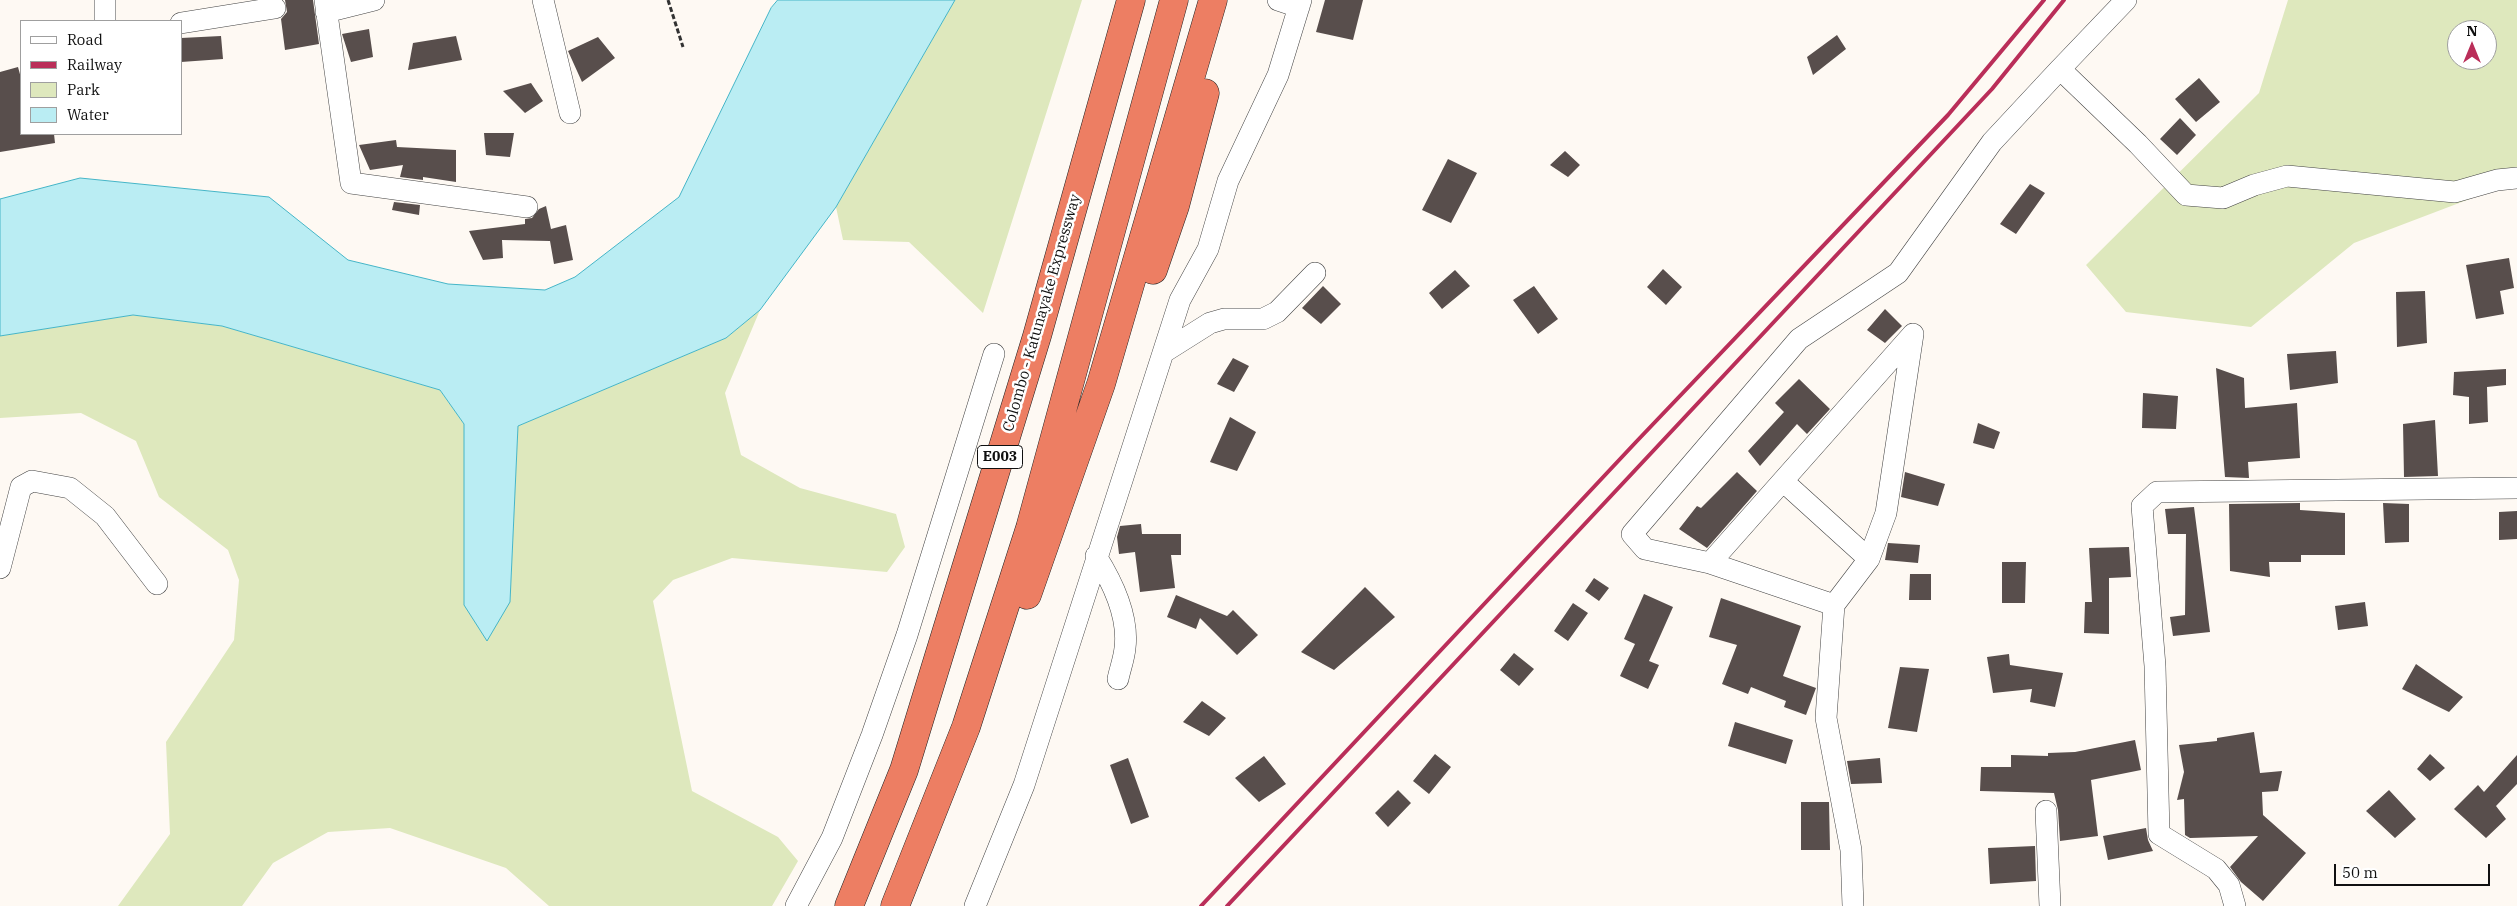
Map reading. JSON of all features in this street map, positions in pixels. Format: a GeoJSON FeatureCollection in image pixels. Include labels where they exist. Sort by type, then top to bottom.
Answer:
{"type":"FeatureCollection","features":[{"type":"Feature","properties":{"kind":"highway","name":"Colombo - Katunayake Expressway"},"geometry":{"type":"LineString","coordinates":[[848,906],[904,770],[1037,336],[1131,0]]}},
{"type":"Feature","properties":{"kind":"highway","name":"E003"},"geometry":{"type":"LineString","coordinates":[[895,906],[958,745],[1030,528],[1174,0]]}},
{"type":"Feature","properties":{"kind":"highway"},"geometry":{"type":"LineString","coordinates":[[990,652],[1052,482],[1192,0]]}},
{"type":"Feature","properties":{"kind":"highway"},"geometry":{"type":"LineString","coordinates":[[958,745],[1027,594],[1101,384],[1213,0]]}},
{"type":"Feature","properties":{"kind":"highway"},"geometry":{"type":"LineString","coordinates":[[1045,544],[1113,388],[1175,206],[1231,0]]}},
{"type":"Feature","properties":{"kind":"street"},"geometry":{"type":"LineString","coordinates":[[105,0],[105,20]]}},
{"type":"Feature","properties":{"kind":"street"},"geometry":{"type":"LineString","coordinates":[[374,0],[325,6],[351,183],[527,207]]}},
{"type":"Feature","properties":{"kind":"street"},"geometry":{"type":"LineString","coordinates":[[543,0],[570,113]]}},
{"type":"Feature","properties":{"kind":"street"},"geometry":{"type":"LineString","coordinates":[[975,906],[1024,785],[1096,556],[1180,300],[1210,243],[1228,181],[1278,75],[1300,4],[1278,0]]}},
{"type":"Feature","properties":{"kind":"street"},"geometry":{"type":"LineString","coordinates":[[1834,605],[1710,563],[1645,549],[1632,534],[1799,339],[1898,272],[1992,142],[2126,0]]}},
{"type":"Feature","properties":{"kind":"street"},"geometry":{"type":"LineString","coordinates":[[182,23],[275,8]]}},
{"type":"Feature","properties":{"kind":"street"},"geometry":{"type":"LineString","coordinates":[[2060,69],[2121,127],[2186,195],[2223,198],[2254,185],[2287,176],[2455,192],[2517,178]]}},
{"type":"Feature","properties":{"kind":"street"},"geometry":{"type":"LineString","coordinates":[[1164,352],[1210,323],[1224,319],[1263,319],[1277,312],[1315,272]]}},
{"type":"Feature","properties":{"kind":"street"},"geometry":{"type":"LineString","coordinates":[[1710,563],[1784,482],[1913,334],[1886,513],[1869,559],[1834,605],[1826,718],[1851,850],[1853,906]]}},
{"type":"Feature","properties":{"kind":"street"},"geometry":{"type":"LineString","coordinates":[[796,906],[832,838],[875,726],[907,635],[994,354]]}},
{"type":"Feature","properties":{"kind":"street"},"geometry":{"type":"LineString","coordinates":[[0,568],[20,487],[32,481],[70,488],[105,516],[157,584]]}},
{"type":"Feature","properties":{"kind":"street"},"geometry":{"type":"LineString","coordinates":[[1784,482],[1869,559]]}},
{"type":"Feature","properties":{"kind":"street"},"geometry":{"type":"LineString","coordinates":[[2235,906],[2229,885],[2216,869],[2159,834],[2155,666],[2142,506],[2157,492],[2517,488]]}},
{"type":"Feature","properties":{"kind":"street"},"geometry":{"type":"LineString","coordinates":[[1096,556],[1112,581],[1122,612],[1125,647],[1118,679]]}},
{"type":"Feature","properties":{"kind":"street"},"geometry":{"type":"LineString","coordinates":[[2046,811],[2050,906]]}},
{"type":"Feature","properties":{"kind":"path"},"geometry":{"type":"LineString","coordinates":[[668,0],[683,47]]}},
{"type":"Feature","properties":{"kind":"green space"},"geometry":{"type":"Polygon","coordinates":[[[955,0],[1082,0],[983,313],[909,242],[843,240],[836,207],[955,0]]]}},
{"type":"Feature","properties":{"kind":"green space"},"geometry":{"type":"Polygon","coordinates":[[[2288,0],[2517,0],[2517,181],[2354,243],[2251,327],[2126,312],[2086,265],[2259,93],[2288,0]]]}},
{"type":"Feature","properties":{"kind":"green space"},"geometry":{"type":"Polygon","coordinates":[[[760,310],[725,393],[741,455],[800,488],[896,514],[905,547],[887,572],[732,558],[673,580],[653,601],[692,791],[778,837],[798,861],[772,906],[549,906],[506,868],[390,828],[328,832],[273,863],[242,906],[118,906],[170,834],[166,742],[234,640],[239,580],[228,550],[159,497],[136,441],[81,413],[0,418],[0,336],[133,315],[222,326],[440,390],[464,424],[464,604],[510,602],[518,426],[726,338],[760,310]]]}},
{"type":"Feature","properties":{"kind":"water"},"geometry":{"type":"Polygon","coordinates":[[[778,0],[955,0],[836,207],[760,310],[726,338],[518,426],[510,602],[487,641],[464,605],[464,424],[440,390],[222,326],[133,315],[0,336],[0,199],[80,178],[269,197],[348,260],[448,284],[545,290],[575,277],[679,197],[771,8],[778,0]]]}},
{"type":"Feature","properties":{"kind":"building"},"geometry":{"type":"Polygon","coordinates":[[[285,0],[313,0],[319,44],[285,50],[281,19],[287,12],[285,0]]]}},
{"type":"Feature","properties":{"kind":"building"},"geometry":{"type":"Polygon","coordinates":[[[1325,0],[1363,0],[1353,40],[1316,32],[1325,0]]]}},
{"type":"Feature","properties":{"kind":"building"},"geometry":{"type":"Polygon","coordinates":[[[369,29],[373,57],[351,62],[342,34],[369,29]]]}},
{"type":"Feature","properties":{"kind":"building"},"geometry":{"type":"Polygon","coordinates":[[[1837,35],[1846,49],[1813,75],[1807,57],[1837,35]]]}},
{"type":"Feature","properties":{"kind":"building"},"geometry":{"type":"Polygon","coordinates":[[[221,36],[223,59],[182,62],[182,38],[221,36]]]}},
{"type":"Feature","properties":{"kind":"building"},"geometry":{"type":"Polygon","coordinates":[[[456,36],[462,60],[408,70],[413,43],[456,36]]]}},
{"type":"Feature","properties":{"kind":"building"},"geometry":{"type":"Polygon","coordinates":[[[598,37],[615,58],[582,82],[568,51],[598,37]]]}},
{"type":"Feature","properties":{"kind":"building"},"geometry":{"type":"Polygon","coordinates":[[[18,67],[20,74],[20,135],[54,135],[55,143],[0,152],[0,72],[18,67]]]}},
{"type":"Feature","properties":{"kind":"building"},"geometry":{"type":"Polygon","coordinates":[[[2199,78],[2220,102],[2196,122],[2175,99],[2199,78]]]}},
{"type":"Feature","properties":{"kind":"building"},"geometry":{"type":"Polygon","coordinates":[[[531,83],[543,101],[525,113],[503,91],[531,83]]]}},
{"type":"Feature","properties":{"kind":"building"},"geometry":{"type":"Polygon","coordinates":[[[2180,118],[2196,135],[2177,155],[2160,139],[2180,118]]]}},
{"type":"Feature","properties":{"kind":"building"},"geometry":{"type":"Polygon","coordinates":[[[484,133],[514,133],[510,157],[486,155],[484,133]]]}},
{"type":"Feature","properties":{"kind":"building"},"geometry":{"type":"Polygon","coordinates":[[[396,140],[397,147],[456,150],[456,182],[423,177],[423,180],[400,177],[403,165],[370,170],[359,145],[396,140]]]}},
{"type":"Feature","properties":{"kind":"building"},"geometry":{"type":"Polygon","coordinates":[[[1565,151],[1580,165],[1568,177],[1550,165],[1565,151]]]}},
{"type":"Feature","properties":{"kind":"building"},"geometry":{"type":"Polygon","coordinates":[[[1448,159],[1477,173],[1451,223],[1422,210],[1448,159]]]}},
{"type":"Feature","properties":{"kind":"building"},"geometry":{"type":"Polygon","coordinates":[[[2030,184],[2045,193],[2016,234],[2000,224],[2030,184]]]}},
{"type":"Feature","properties":{"kind":"building"},"geometry":{"type":"Polygon","coordinates":[[[394,202],[420,205],[419,215],[392,210],[394,202]]]}},
{"type":"Feature","properties":{"kind":"building"},"geometry":{"type":"Polygon","coordinates":[[[546,206],[551,229],[566,225],[573,260],[554,264],[550,241],[502,240],[503,258],[483,260],[469,231],[525,224],[525,219],[532,218],[539,209],[546,206]]]}},
{"type":"Feature","properties":{"kind":"building"},"geometry":{"type":"Polygon","coordinates":[[[2509,258],[2514,288],[2500,291],[2504,314],[2476,319],[2466,265],[2509,258]]]}},
{"type":"Feature","properties":{"kind":"building"},"geometry":{"type":"Polygon","coordinates":[[[1663,269],[1682,287],[1666,305],[1647,287],[1663,269]]]}},
{"type":"Feature","properties":{"kind":"building"},"geometry":{"type":"Polygon","coordinates":[[[1455,270],[1470,286],[1442,309],[1429,293],[1455,270]]]}},
{"type":"Feature","properties":{"kind":"building"},"geometry":{"type":"Polygon","coordinates":[[[1323,286],[1341,304],[1321,324],[1302,308],[1323,286]]]}},
{"type":"Feature","properties":{"kind":"building"},"geometry":{"type":"Polygon","coordinates":[[[1534,286],[1558,319],[1538,334],[1513,300],[1534,286]]]}},
{"type":"Feature","properties":{"kind":"building"},"geometry":{"type":"Polygon","coordinates":[[[2425,291],[2427,343],[2397,347],[2396,292],[2425,291]]]}},
{"type":"Feature","properties":{"kind":"building"},"geometry":{"type":"Polygon","coordinates":[[[1885,309],[1902,326],[1885,343],[1867,330],[1885,309]]]}},
{"type":"Feature","properties":{"kind":"building"},"geometry":{"type":"Polygon","coordinates":[[[2336,351],[2338,383],[2290,390],[2287,354],[2336,351]]]}},
{"type":"Feature","properties":{"kind":"building"},"geometry":{"type":"Polygon","coordinates":[[[1233,358],[1249,366],[1234,392],[1217,384],[1233,358]]]}},
{"type":"Feature","properties":{"kind":"building"},"geometry":{"type":"Polygon","coordinates":[[[2216,368],[2244,378],[2245,408],[2297,403],[2300,458],[2248,462],[2249,478],[2225,477],[2216,368]]]}},
{"type":"Feature","properties":{"kind":"building"},"geometry":{"type":"Polygon","coordinates":[[[2506,369],[2506,385],[2487,387],[2488,422],[2469,424],[2469,397],[2453,395],[2454,372],[2506,369]]]}},
{"type":"Feature","properties":{"kind":"building"},"geometry":{"type":"Polygon","coordinates":[[[1799,379],[1830,409],[1807,434],[1797,424],[1760,466],[1748,451],[1784,412],[1775,403],[1799,379]]]}},
{"type":"Feature","properties":{"kind":"building"},"geometry":{"type":"Polygon","coordinates":[[[2143,393],[2178,396],[2176,429],[2142,428],[2143,393]]]}},
{"type":"Feature","properties":{"kind":"building"},"geometry":{"type":"Polygon","coordinates":[[[1230,417],[1256,432],[1237,471],[1210,462],[1230,417]]]}},
{"type":"Feature","properties":{"kind":"building"},"geometry":{"type":"Polygon","coordinates":[[[2435,420],[2438,476],[2404,477],[2403,424],[2435,420]]]}},
{"type":"Feature","properties":{"kind":"building"},"geometry":{"type":"Polygon","coordinates":[[[1978,423],[2000,432],[1994,449],[1973,443],[1978,423]]]}},
{"type":"Feature","properties":{"kind":"building"},"geometry":{"type":"Polygon","coordinates":[[[1737,472],[1757,491],[1707,548],[1679,529],[1697,506],[1701,508],[1737,472]]]}},
{"type":"Feature","properties":{"kind":"building"},"geometry":{"type":"Polygon","coordinates":[[[1905,472],[1945,484],[1938,506],[1901,497],[1905,472]]]}},
{"type":"Feature","properties":{"kind":"building"},"geometry":{"type":"Polygon","coordinates":[[[2300,503],[2300,510],[2345,513],[2345,555],[2301,555],[2301,562],[2269,562],[2270,577],[2230,571],[2229,504],[2300,503]]]}},
{"type":"Feature","properties":{"kind":"building"},"geometry":{"type":"Polygon","coordinates":[[[2383,503],[2409,504],[2409,542],[2385,543],[2383,503]]]}},
{"type":"Feature","properties":{"kind":"building"},"geometry":{"type":"Polygon","coordinates":[[[2194,507],[2210,632],[2173,636],[2170,617],[2185,615],[2186,534],[2168,534],[2165,509],[2194,507]]]}},
{"type":"Feature","properties":{"kind":"building"},"geometry":{"type":"Polygon","coordinates":[[[2517,511],[2517,539],[2499,540],[2499,512],[2517,511]]]}},
{"type":"Feature","properties":{"kind":"building"},"geometry":{"type":"Polygon","coordinates":[[[1141,524],[1142,534],[1181,534],[1181,555],[1171,555],[1175,588],[1140,592],[1135,552],[1119,554],[1117,537],[1120,526],[1141,524]]]}},
{"type":"Feature","properties":{"kind":"building"},"geometry":{"type":"Polygon","coordinates":[[[1888,543],[1920,545],[1918,563],[1885,560],[1888,543]]]}},
{"type":"Feature","properties":{"kind":"building"},"geometry":{"type":"Polygon","coordinates":[[[2129,547],[2131,577],[2109,578],[2109,634],[2084,633],[2085,602],[2092,602],[2089,548],[2129,547]]]}},
{"type":"Feature","properties":{"kind":"building"},"geometry":{"type":"Polygon","coordinates":[[[2002,562],[2026,562],[2025,603],[2002,603],[2002,562]]]}},
{"type":"Feature","properties":{"kind":"building"},"geometry":{"type":"Polygon","coordinates":[[[1910,574],[1931,574],[1931,600],[1909,600],[1910,574]]]}},
{"type":"Feature","properties":{"kind":"building"},"geometry":{"type":"Polygon","coordinates":[[[1594,578],[1609,588],[1599,601],[1585,591],[1594,578]]]}},
{"type":"Feature","properties":{"kind":"building"},"geometry":{"type":"Polygon","coordinates":[[[1365,587],[1395,617],[1334,670],[1301,652],[1365,587]]]}},
{"type":"Feature","properties":{"kind":"building"},"geometry":{"type":"Polygon","coordinates":[[[1644,594],[1673,607],[1649,661],[1659,665],[1648,689],[1620,676],[1635,644],[1624,639],[1644,594]]]}},
{"type":"Feature","properties":{"kind":"building"},"geometry":{"type":"Polygon","coordinates":[[[1176,595],[1227,616],[1233,610],[1258,635],[1237,655],[1200,618],[1196,629],[1167,617],[1176,595]]]}},
{"type":"Feature","properties":{"kind":"building"},"geometry":{"type":"Polygon","coordinates":[[[1721,598],[1801,626],[1783,676],[1816,688],[1806,715],[1784,707],[1786,701],[1751,687],[1748,694],[1722,684],[1737,645],[1709,637],[1721,598]]]}},
{"type":"Feature","properties":{"kind":"building"},"geometry":{"type":"Polygon","coordinates":[[[2365,602],[2368,626],[2338,630],[2335,606],[2365,602]]]}},
{"type":"Feature","properties":{"kind":"building"},"geometry":{"type":"Polygon","coordinates":[[[1573,603],[1588,613],[1568,641],[1554,631],[1573,603]]]}},
{"type":"Feature","properties":{"kind":"building"},"geometry":{"type":"Polygon","coordinates":[[[1514,653],[1534,669],[1519,686],[1500,670],[1514,653]]]}},
{"type":"Feature","properties":{"kind":"building"},"geometry":{"type":"Polygon","coordinates":[[[2009,654],[2010,665],[2063,673],[2055,707],[2030,702],[2032,689],[1993,693],[1987,657],[2009,654]]]}},
{"type":"Feature","properties":{"kind":"building"},"geometry":{"type":"Polygon","coordinates":[[[2416,664],[2463,697],[2449,712],[2402,689],[2416,664]]]}},
{"type":"Feature","properties":{"kind":"building"},"geometry":{"type":"Polygon","coordinates":[[[1900,667],[1929,669],[1917,732],[1888,728],[1900,667]]]}},
{"type":"Feature","properties":{"kind":"building"},"geometry":{"type":"Polygon","coordinates":[[[1202,701],[1226,718],[1209,736],[1183,722],[1202,701]]]}},
{"type":"Feature","properties":{"kind":"building"},"geometry":{"type":"Polygon","coordinates":[[[1735,722],[1793,740],[1786,764],[1728,746],[1735,722]]]}},
{"type":"Feature","properties":{"kind":"building"},"geometry":{"type":"Polygon","coordinates":[[[2254,732],[2260,773],[2282,771],[2278,791],[2262,792],[2263,815],[2306,853],[2263,901],[2241,882],[2230,867],[2258,836],[2190,838],[2185,835],[2184,799],[2177,800],[2184,772],[2179,745],[2217,741],[2217,738],[2254,732]]]}},
{"type":"Feature","properties":{"kind":"building"},"geometry":{"type":"Polygon","coordinates":[[[2135,740],[2141,770],[2091,780],[2098,836],[2060,841],[2058,810],[2054,793],[1980,791],[1981,767],[2011,767],[2011,755],[2048,756],[2048,753],[2075,752],[2135,740]]]}},
{"type":"Feature","properties":{"kind":"building"},"geometry":{"type":"Polygon","coordinates":[[[1435,754],[1451,767],[1429,794],[1413,781],[1435,754]]]}},
{"type":"Feature","properties":{"kind":"building"},"geometry":{"type":"Polygon","coordinates":[[[2430,754],[2445,768],[2430,781],[2417,769],[2430,754]]]}},
{"type":"Feature","properties":{"kind":"building"},"geometry":{"type":"Polygon","coordinates":[[[2517,755],[2517,784],[2496,806],[2506,819],[2486,838],[2454,809],[2478,785],[2484,792],[2517,755]]]}},
{"type":"Feature","properties":{"kind":"building"},"geometry":{"type":"Polygon","coordinates":[[[1264,756],[1286,784],[1259,802],[1235,778],[1264,756]]]}},
{"type":"Feature","properties":{"kind":"building"},"geometry":{"type":"Polygon","coordinates":[[[1128,758],[1149,817],[1131,824],[1110,765],[1128,758]]]}},
{"type":"Feature","properties":{"kind":"building"},"geometry":{"type":"Polygon","coordinates":[[[1880,758],[1882,783],[1851,784],[1847,761],[1880,758]]]}},
{"type":"Feature","properties":{"kind":"building"},"geometry":{"type":"Polygon","coordinates":[[[1398,790],[1411,803],[1388,827],[1375,813],[1398,790]]]}},
{"type":"Feature","properties":{"kind":"building"},"geometry":{"type":"Polygon","coordinates":[[[2389,790],[2416,819],[2395,838],[2366,811],[2389,790]]]}},
{"type":"Feature","properties":{"kind":"building"},"geometry":{"type":"Polygon","coordinates":[[[1801,802],[1829,802],[1830,850],[1801,850],[1801,802]]]}},
{"type":"Feature","properties":{"kind":"building"},"geometry":{"type":"Polygon","coordinates":[[[2146,828],[2148,840],[2153,851],[2108,860],[2103,836],[2146,828]]]}},
{"type":"Feature","properties":{"kind":"building"},"geometry":{"type":"Polygon","coordinates":[[[2035,846],[2036,881],[1990,884],[1988,848],[2035,846]]]}},
{"type":"Feature","properties":{"kind":"railway"},"geometry":{"type":"LineString","coordinates":[[1201,906],[1636,442],[1948,115],[2044,0]]}},
{"type":"Feature","properties":{"kind":"railway"},"geometry":{"type":"LineString","coordinates":[[1227,906],[1992,89],[2064,0]]}}]}
